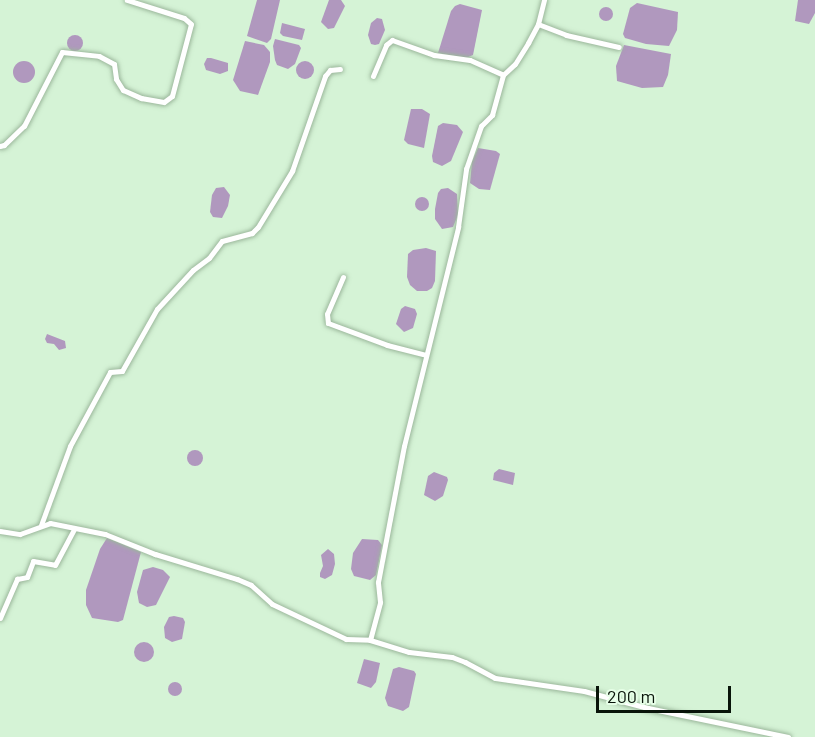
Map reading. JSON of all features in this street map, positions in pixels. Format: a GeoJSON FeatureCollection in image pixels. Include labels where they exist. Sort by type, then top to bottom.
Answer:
{"type":"FeatureCollection","features":[{"type":"Feature","properties":{"kind":"street"},"geometry":{"type":"LineString","coordinates":[[0,146],[24,126],[62,52],[99,56],[114,64],[116,79],[123,90],[141,98],[164,102],[172,96],[191,24],[184,18],[127,0]]}},
{"type":"Feature","properties":{"kind":"street"},"geometry":{"type":"LineString","coordinates":[[370,640],[380,602],[378,582],[399,471],[458,227],[466,169],[481,126],[492,116],[503,75],[515,64],[538,24],[544,0]]}},
{"type":"Feature","properties":{"kind":"street"},"geometry":{"type":"LineString","coordinates":[[538,24],[575,38],[619,47]]}},
{"type":"Feature","properties":{"kind":"street"},"geometry":{"type":"LineString","coordinates":[[373,76],[386,45],[392,40],[434,55],[471,60],[503,75]]}},
{"type":"Feature","properties":{"kind":"street"},"geometry":{"type":"LineString","coordinates":[[40,525],[73,439],[110,372],[122,371],[157,309],[193,270],[209,258],[222,241],[252,232],[258,227],[292,171],[325,76],[330,70],[340,69]]}},
{"type":"Feature","properties":{"kind":"street"},"geometry":{"type":"LineString","coordinates":[[342,277],[327,314],[328,323],[387,345],[426,355]]}},
{"type":"Feature","properties":{"kind":"street"},"geometry":{"type":"LineString","coordinates":[[0,531],[20,534],[50,523],[74,530],[105,534],[155,554],[237,579],[250,585],[272,604],[339,635],[358,641],[370,640],[410,652],[452,657],[495,678],[584,691],[648,708],[788,737]]}},
{"type":"Feature","properties":{"kind":"street"},"geometry":{"type":"LineString","coordinates":[[0,618],[17,579],[27,577],[33,561],[55,566],[74,530]]}},
{"type":"Feature","properties":{"kind":"shaded area"},"geometry":{"type":"Polygon","coordinates":[[[257,0],[280,0],[271,39],[267,43],[247,36],[257,0]]]}},
{"type":"Feature","properties":{"kind":"shaded area"},"geometry":{"type":"Polygon","coordinates":[[[329,0],[341,0],[345,6],[334,28],[328,29],[321,22],[329,0]]]}},
{"type":"Feature","properties":{"kind":"shaded area"},"geometry":{"type":"Polygon","coordinates":[[[798,0],[815,0],[815,13],[809,24],[795,21],[798,0]]]}},
{"type":"Feature","properties":{"kind":"shaded area"},"geometry":{"type":"Polygon","coordinates":[[[637,3],[678,12],[677,30],[669,46],[646,44],[625,38],[623,34],[630,8],[637,3]]]}},
{"type":"Feature","properties":{"kind":"shaded area"},"geometry":{"type":"Polygon","coordinates":[[[460,4],[482,10],[473,55],[466,58],[438,53],[451,11],[460,4]]]}},
{"type":"Feature","properties":{"kind":"shaded area"},"geometry":{"type":"Polygon","coordinates":[[[603,7],[609,7],[613,14],[609,21],[603,21],[599,17],[599,11],[603,7]]]}},
{"type":"Feature","properties":{"kind":"shaded area"},"geometry":{"type":"Polygon","coordinates":[[[377,18],[382,19],[385,30],[379,44],[375,45],[371,44],[368,35],[371,23],[377,18]]]}},
{"type":"Feature","properties":{"kind":"shaded area"},"geometry":{"type":"Polygon","coordinates":[[[282,23],[305,29],[302,40],[283,36],[280,33],[282,23]]]}},
{"type":"Feature","properties":{"kind":"shaded area"},"geometry":{"type":"Polygon","coordinates":[[[75,35],[83,43],[75,51],[67,43],[75,35]]]}},
{"type":"Feature","properties":{"kind":"shaded area"},"geometry":{"type":"Polygon","coordinates":[[[275,39],[299,45],[301,48],[295,64],[288,69],[277,65],[273,46],[275,39]]]}},
{"type":"Feature","properties":{"kind":"shaded area"},"geometry":{"type":"Polygon","coordinates":[[[245,41],[264,45],[270,52],[270,62],[258,95],[240,91],[233,80],[245,41]]]}},
{"type":"Feature","properties":{"kind":"shaded area"},"geometry":{"type":"Polygon","coordinates":[[[624,45],[671,54],[668,75],[663,87],[642,88],[617,81],[616,66],[624,45]]]}},
{"type":"Feature","properties":{"kind":"shaded area"},"geometry":{"type":"Polygon","coordinates":[[[207,58],[228,63],[228,71],[220,74],[206,70],[204,64],[207,58]]]}},
{"type":"Feature","properties":{"kind":"shaded area"},"geometry":{"type":"Polygon","coordinates":[[[24,61],[32,64],[35,72],[32,80],[24,83],[16,80],[13,72],[16,64],[24,61]]]}},
{"type":"Feature","properties":{"kind":"shaded area"},"geometry":{"type":"Polygon","coordinates":[[[301,61],[309,61],[314,66],[312,77],[301,79],[296,74],[296,66],[301,61]]]}},
{"type":"Feature","properties":{"kind":"shaded area"},"geometry":{"type":"Polygon","coordinates":[[[411,109],[422,109],[430,114],[424,148],[408,144],[404,140],[411,109]]]}},
{"type":"Feature","properties":{"kind":"shaded area"},"geometry":{"type":"Polygon","coordinates":[[[443,123],[457,125],[463,132],[451,161],[442,166],[433,162],[432,156],[438,126],[443,123]]]}},
{"type":"Feature","properties":{"kind":"shaded area"},"geometry":{"type":"Polygon","coordinates":[[[478,148],[496,151],[500,154],[490,190],[479,189],[470,183],[472,162],[478,148]]]}},
{"type":"Feature","properties":{"kind":"shaded area"},"geometry":{"type":"Polygon","coordinates":[[[224,187],[230,195],[228,206],[222,218],[213,217],[210,212],[212,195],[216,188],[224,187]]]}},
{"type":"Feature","properties":{"kind":"shaded area"},"geometry":{"type":"Polygon","coordinates":[[[448,188],[457,194],[458,215],[453,227],[442,229],[435,219],[435,209],[438,193],[441,189],[448,188]]]}},
{"type":"Feature","properties":{"kind":"shaded area"},"geometry":{"type":"Polygon","coordinates":[[[422,197],[427,199],[429,204],[427,209],[422,211],[417,209],[415,204],[417,199],[422,197]]]}},
{"type":"Feature","properties":{"kind":"shaded area"},"geometry":{"type":"Polygon","coordinates":[[[426,248],[436,251],[435,281],[432,288],[427,291],[417,291],[410,285],[407,277],[408,254],[413,250],[426,248]]]}},
{"type":"Feature","properties":{"kind":"shaded area"},"geometry":{"type":"Polygon","coordinates":[[[405,306],[415,309],[417,314],[413,328],[404,332],[396,324],[401,309],[405,306]]]}},
{"type":"Feature","properties":{"kind":"shaded area"},"geometry":{"type":"Polygon","coordinates":[[[47,334],[65,341],[66,348],[59,350],[54,344],[47,343],[45,339],[47,334]]]}},
{"type":"Feature","properties":{"kind":"shaded area"},"geometry":{"type":"Polygon","coordinates":[[[192,450],[198,450],[203,458],[201,464],[192,466],[187,461],[187,455],[192,450]]]}},
{"type":"Feature","properties":{"kind":"shaded area"},"geometry":{"type":"Polygon","coordinates":[[[499,469],[515,473],[513,485],[493,480],[494,473],[499,469]]]}},
{"type":"Feature","properties":{"kind":"shaded area"},"geometry":{"type":"Polygon","coordinates":[[[434,472],[447,477],[448,480],[443,496],[435,501],[424,495],[428,476],[434,472]]]}},
{"type":"Feature","properties":{"kind":"shaded area"},"geometry":{"type":"Polygon","coordinates":[[[107,538],[141,552],[123,620],[118,622],[92,618],[86,605],[86,590],[100,549],[107,538]]]}},
{"type":"Feature","properties":{"kind":"shaded area"},"geometry":{"type":"Polygon","coordinates":[[[362,539],[378,540],[382,545],[376,575],[370,580],[354,576],[351,569],[353,553],[362,539]]]}},
{"type":"Feature","properties":{"kind":"shaded area"},"geometry":{"type":"Polygon","coordinates":[[[328,549],[334,554],[335,564],[332,575],[325,579],[320,577],[323,566],[321,555],[328,549]]]}},
{"type":"Feature","properties":{"kind":"shaded area"},"geometry":{"type":"Polygon","coordinates":[[[153,567],[163,570],[170,577],[156,605],[147,607],[139,603],[137,592],[143,570],[153,567]]]}},
{"type":"Feature","properties":{"kind":"shaded area"},"geometry":{"type":"Polygon","coordinates":[[[169,617],[183,618],[185,622],[182,639],[172,642],[165,638],[164,627],[169,617]]]}},
{"type":"Feature","properties":{"kind":"shaded area"},"geometry":{"type":"Polygon","coordinates":[[[144,642],[151,645],[154,652],[151,659],[144,662],[137,659],[134,652],[137,645],[144,642]]]}},
{"type":"Feature","properties":{"kind":"shaded area"},"geometry":{"type":"Polygon","coordinates":[[[364,659],[380,663],[376,682],[371,688],[357,683],[364,659]]]}},
{"type":"Feature","properties":{"kind":"shaded area"},"geometry":{"type":"Polygon","coordinates":[[[399,667],[414,671],[416,674],[409,707],[403,711],[388,706],[385,698],[393,669],[399,667]]]}},
{"type":"Feature","properties":{"kind":"shaded area"},"geometry":{"type":"Polygon","coordinates":[[[175,682],[180,684],[182,689],[180,694],[175,696],[170,694],[168,689],[170,684],[175,682]]]}}]}
